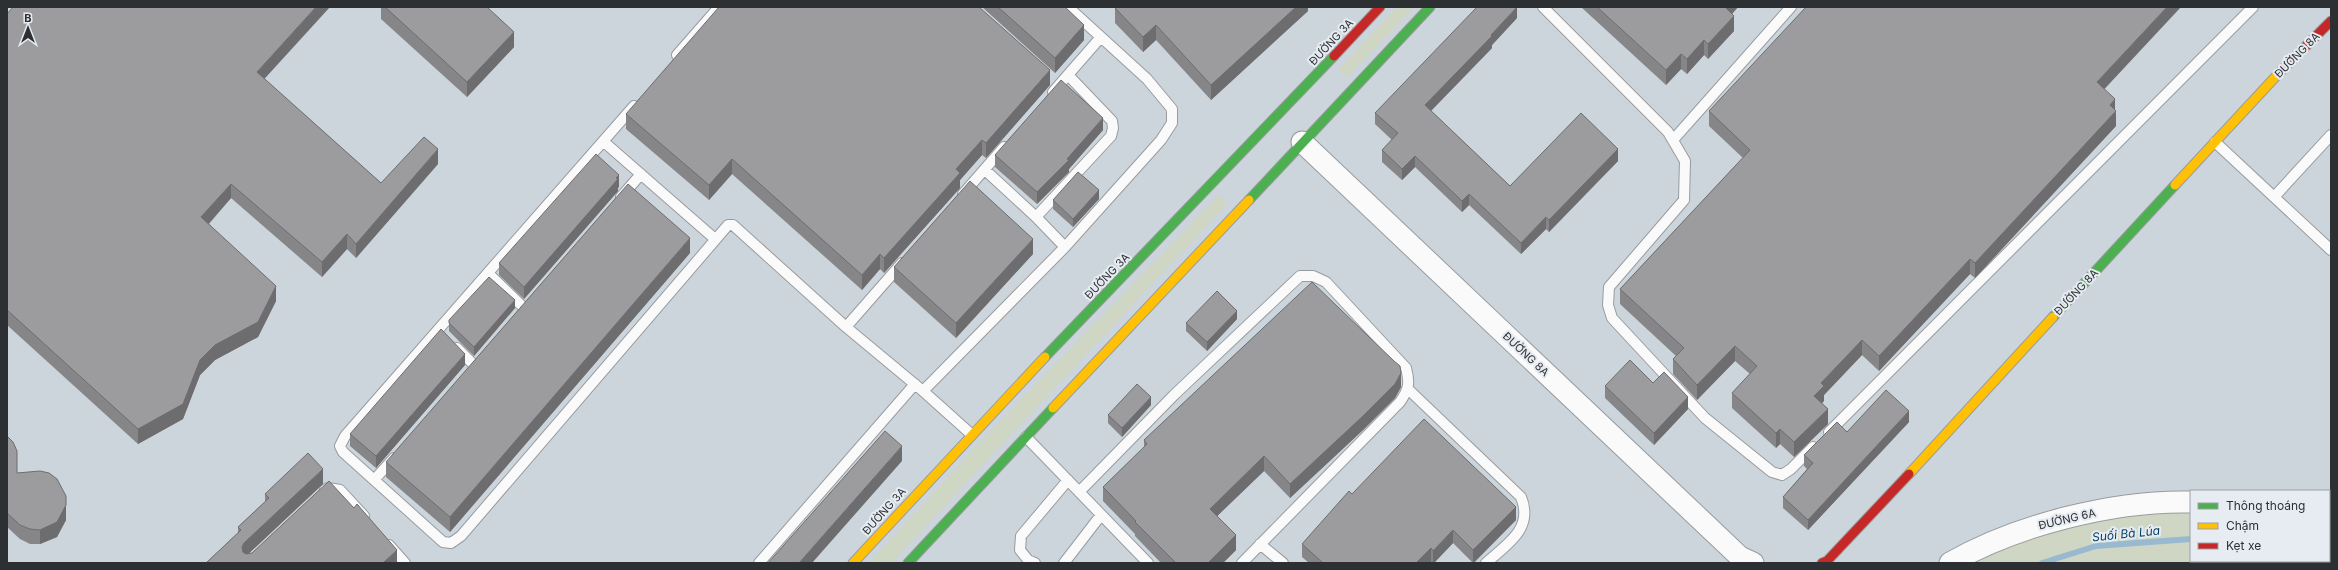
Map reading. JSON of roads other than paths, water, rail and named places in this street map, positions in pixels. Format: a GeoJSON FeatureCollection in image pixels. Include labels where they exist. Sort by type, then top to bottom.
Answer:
{"type":"FeatureCollection","features":[{"type":"Feature","properties":{"kind":"street","name":"ĐƯỜNG 3A"},"geometry":{"type":"LineString","coordinates":[[853,563],[970,434],[1279,120],[1380,7]]}},
{"type":"Feature","properties":{"kind":"street"},"geometry":{"type":"LineString","coordinates":[[908,563],[1026,437],[1299,139],[1430,7]]}},
{"type":"Feature","properties":{"kind":"street","name":"ĐƯỜNG 8A"},"geometry":{"type":"LineString","coordinates":[[1822,563],[1827,561],[1851,537],[2266,86],[2331,21]]}},
{"type":"Feature","properties":{"kind":"street","name":"ĐƯỜNG 8A"},"geometry":{"type":"LineString","coordinates":[[1299,139],[1740,557],[1754,563]]}},
{"type":"Feature","properties":{"kind":"street","name":"ĐƯỜNG 6A"},"geometry":{"type":"LineString","coordinates":[[1950,563],[1974,550],[2047,522],[2116,509],[2175,502],[2190,502]]}},
{"type":"Feature","properties":{"kind":"lane"},"geometry":{"type":"LineString","coordinates":[[669,66],[719,7]]}},
{"type":"Feature","properties":{"kind":"lane"},"geometry":{"type":"LineString","coordinates":[[923,391],[1065,247],[1161,140],[1172,123],[1172,109],[1147,79],[1068,7]]}},
{"type":"Feature","properties":{"kind":"lane"},"geometry":{"type":"LineString","coordinates":[[1543,7],[1668,132],[1685,160],[1684,200],[1609,287],[1608,305],[1612,318],[1705,418],[1772,472],[1782,474],[1791,469],[1920,343],[2253,7]]}},
{"type":"Feature","properties":{"kind":"lane"},"geometry":{"type":"LineString","coordinates":[[1673,140],[1791,7]]}},
{"type":"Feature","properties":{"kind":"lane"},"geometry":{"type":"LineString","coordinates":[[1044,102],[1056,82],[1068,75],[1101,37]]}},
{"type":"Feature","properties":{"kind":"lane"},"geometry":{"type":"LineString","coordinates":[[1036,217],[1111,136],[1113,128],[1112,121],[1068,75]]}},
{"type":"Feature","properties":{"kind":"lane"},"geometry":{"type":"LineString","coordinates":[[639,101],[488,273],[444,334],[345,436],[340,446],[343,452],[443,542],[452,543],[461,536],[728,225],[733,226],[846,327],[915,384],[970,434]]}},
{"type":"Feature","properties":{"kind":"lane"},"geometry":{"type":"LineString","coordinates":[[2274,197],[2331,136]]}},
{"type":"Feature","properties":{"kind":"lane"},"geometry":{"type":"LineString","coordinates":[[954,205],[1009,141]]}},
{"type":"Feature","properties":{"kind":"lane"},"geometry":{"type":"LineString","coordinates":[[604,142],[715,239]]}},
{"type":"Feature","properties":{"kind":"lane"},"geometry":{"type":"LineString","coordinates":[[2215,142],[2331,250]]}},
{"type":"Feature","properties":{"kind":"lane"},"geometry":{"type":"LineString","coordinates":[[985,170],[1036,217],[1065,247]]}},
{"type":"Feature","properties":{"kind":"lane"},"geometry":{"type":"LineString","coordinates":[[616,203],[641,174]]}},
{"type":"Feature","properties":{"kind":"lane"},"geometry":{"type":"LineString","coordinates":[[846,327],[907,257]]}},
{"type":"Feature","properties":{"kind":"lane"},"geometry":{"type":"LineString","coordinates":[[488,273],[524,308]]}},
{"type":"Feature","properties":{"kind":"lane"},"geometry":{"type":"LineString","coordinates":[[1079,492],[1174,395],[1300,276],[1313,276],[1326,282],[1406,368],[1410,382],[1408,390],[1400,402],[1242,563]]}},
{"type":"Feature","properties":{"kind":"lane"},"geometry":{"type":"LineString","coordinates":[[444,334],[474,365]]}},
{"type":"Feature","properties":{"kind":"lane"},"geometry":{"type":"LineString","coordinates":[[758,563],[915,384]]}},
{"type":"Feature","properties":{"kind":"lane"},"geometry":{"type":"LineString","coordinates":[[1408,390],[1521,498],[1526,516],[1520,532],[1486,563]]}},
{"type":"Feature","properties":{"kind":"lane"},"geometry":{"type":"LineString","coordinates":[[1026,437],[1148,563]]}},
{"type":"Feature","properties":{"kind":"lane"},"geometry":{"type":"LineString","coordinates":[[374,480],[399,451]]}},
{"type":"Feature","properties":{"kind":"lane"},"geometry":{"type":"LineString","coordinates":[[1035,563],[1028,560],[1020,550],[1021,536],[1068,480]]}},
{"type":"Feature","properties":{"kind":"lane"},"geometry":{"type":"LineString","coordinates":[[316,498],[328,488],[340,490],[370,524]]}},
{"type":"Feature","properties":{"kind":"lane"},"geometry":{"type":"LineString","coordinates":[[1064,563],[1101,515]]}},
{"type":"Feature","properties":{"kind":"lane"},"geometry":{"type":"LineString","coordinates":[[380,535],[405,563]]}},
{"type":"Feature","properties":{"kind":"lane"},"geometry":{"type":"LineString","coordinates":[[1260,544],[1283,563]]}},
{"type":"Feature","properties":{"kind":"waterway","name":"Suối Bà Lúa"},"geometry":{"type":"LineString","coordinates":[[2042,563],[2096,546],[2190,539]]}}]}
